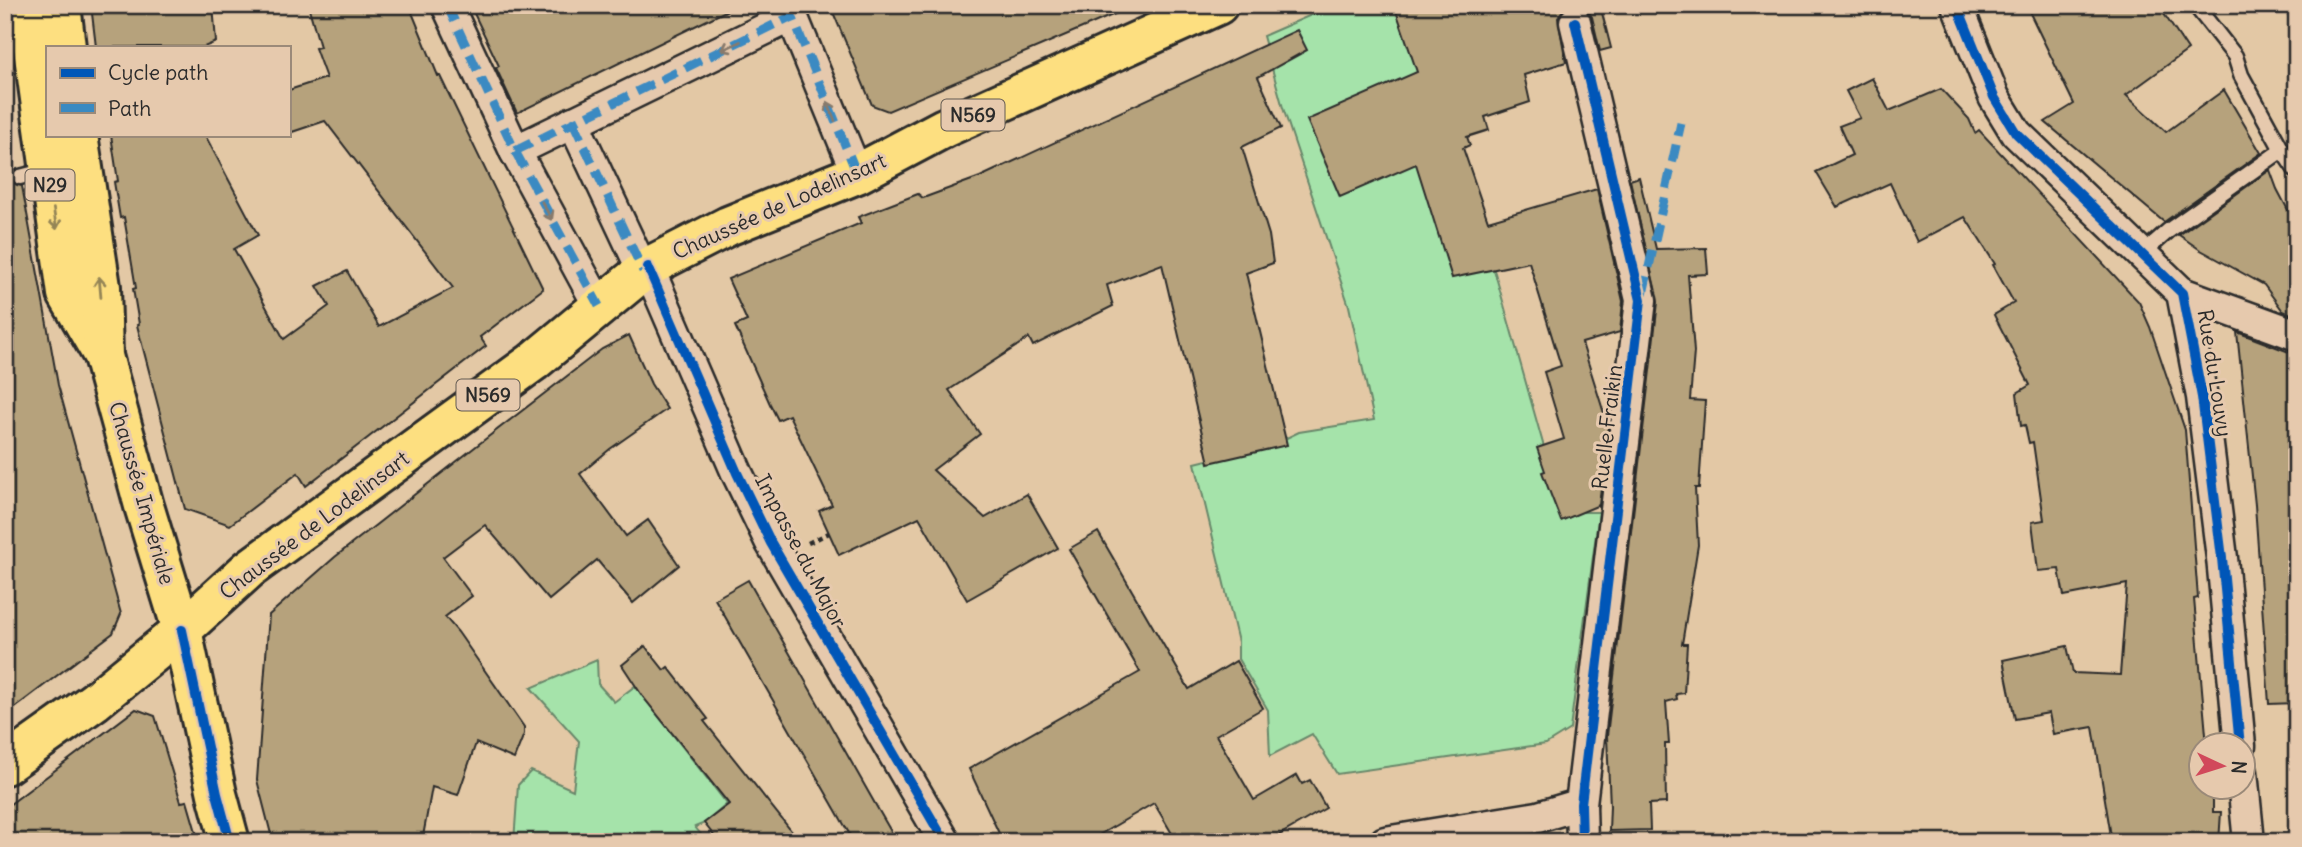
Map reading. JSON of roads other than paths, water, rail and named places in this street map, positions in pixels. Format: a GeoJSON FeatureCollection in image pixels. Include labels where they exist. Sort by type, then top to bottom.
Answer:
{"type":"FeatureCollection","features":[{"type":"Feature","properties":{"kind":"main road","name":"Chaussée Impériale"},"geometry":{"type":"LineString","coordinates":[[27,5],[46,95]]}},
{"type":"Feature","properties":{"kind":"main road"},"geometry":{"type":"LineString","coordinates":[[61,5],[66,46]]}},
{"type":"Feature","properties":{"kind":"main road","name":"Chaussée de Lodelinsart"},"geometry":{"type":"LineString","coordinates":[[182,629],[249,569],[533,362],[645,269],[728,226],[857,174],[944,128],[1218,5]]}},
{"type":"Feature","properties":{"kind":"main road","name":"Chaussée Impériale"},"geometry":{"type":"LineString","coordinates":[[55,136],[101,287],[103,356],[144,506],[182,629]]}},
{"type":"Feature","properties":{"kind":"main road","name":"N569"},"geometry":{"type":"LineString","coordinates":[[5,765],[95,701],[182,629]]}},
{"type":"Feature","properties":{"kind":"main road","name":"N29"},"geometry":{"type":"LineString","coordinates":[[182,629],[230,842]]}},
{"type":"Feature","properties":{"kind":"street"},"geometry":{"type":"LineString","coordinates":[[447,5],[514,151],[599,306]]}},
{"type":"Feature","properties":{"kind":"street","name":"Rue du Louvy"},"geometry":{"type":"LineString","coordinates":[[1956,5],[1994,97],[2016,133],[2182,293],[2205,424],[2222,558],[2239,732]]}},
{"type":"Feature","properties":{"kind":"street"},"geometry":{"type":"LineString","coordinates":[[514,151],[792,16],[857,174]]}},
{"type":"Feature","properties":{"kind":"street","name":"Ruelle Fraikin"},"geometry":{"type":"LineString","coordinates":[[1575,22],[1641,300],[1581,804],[1582,842]]}},
{"type":"Feature","properties":{"kind":"street","name":"Impasse du Major"},"geometry":{"type":"LineString","coordinates":[[573,122],[645,269],[771,543],[945,842]]}},
{"type":"Feature","properties":{"kind":"street"},"geometry":{"type":"LineString","coordinates":[[2182,293],[2297,335]]}},
{"type":"Feature","properties":{"kind":"street"},"geometry":{"type":"LineString","coordinates":[[2245,802],[2249,842]]}},
{"type":"Feature","properties":{"kind":"street"},"geometry":{"type":"LineString","coordinates":[[1385,842],[1538,817],[1581,804]]}},
{"type":"Feature","properties":{"kind":"lane"},"geometry":{"type":"LineString","coordinates":[[2195,5],[2235,56],[2241,75],[2297,172]]}},
{"type":"Feature","properties":{"kind":"lane"},"geometry":{"type":"LineString","coordinates":[[2143,253],[2168,231],[2282,150]]}}]}
